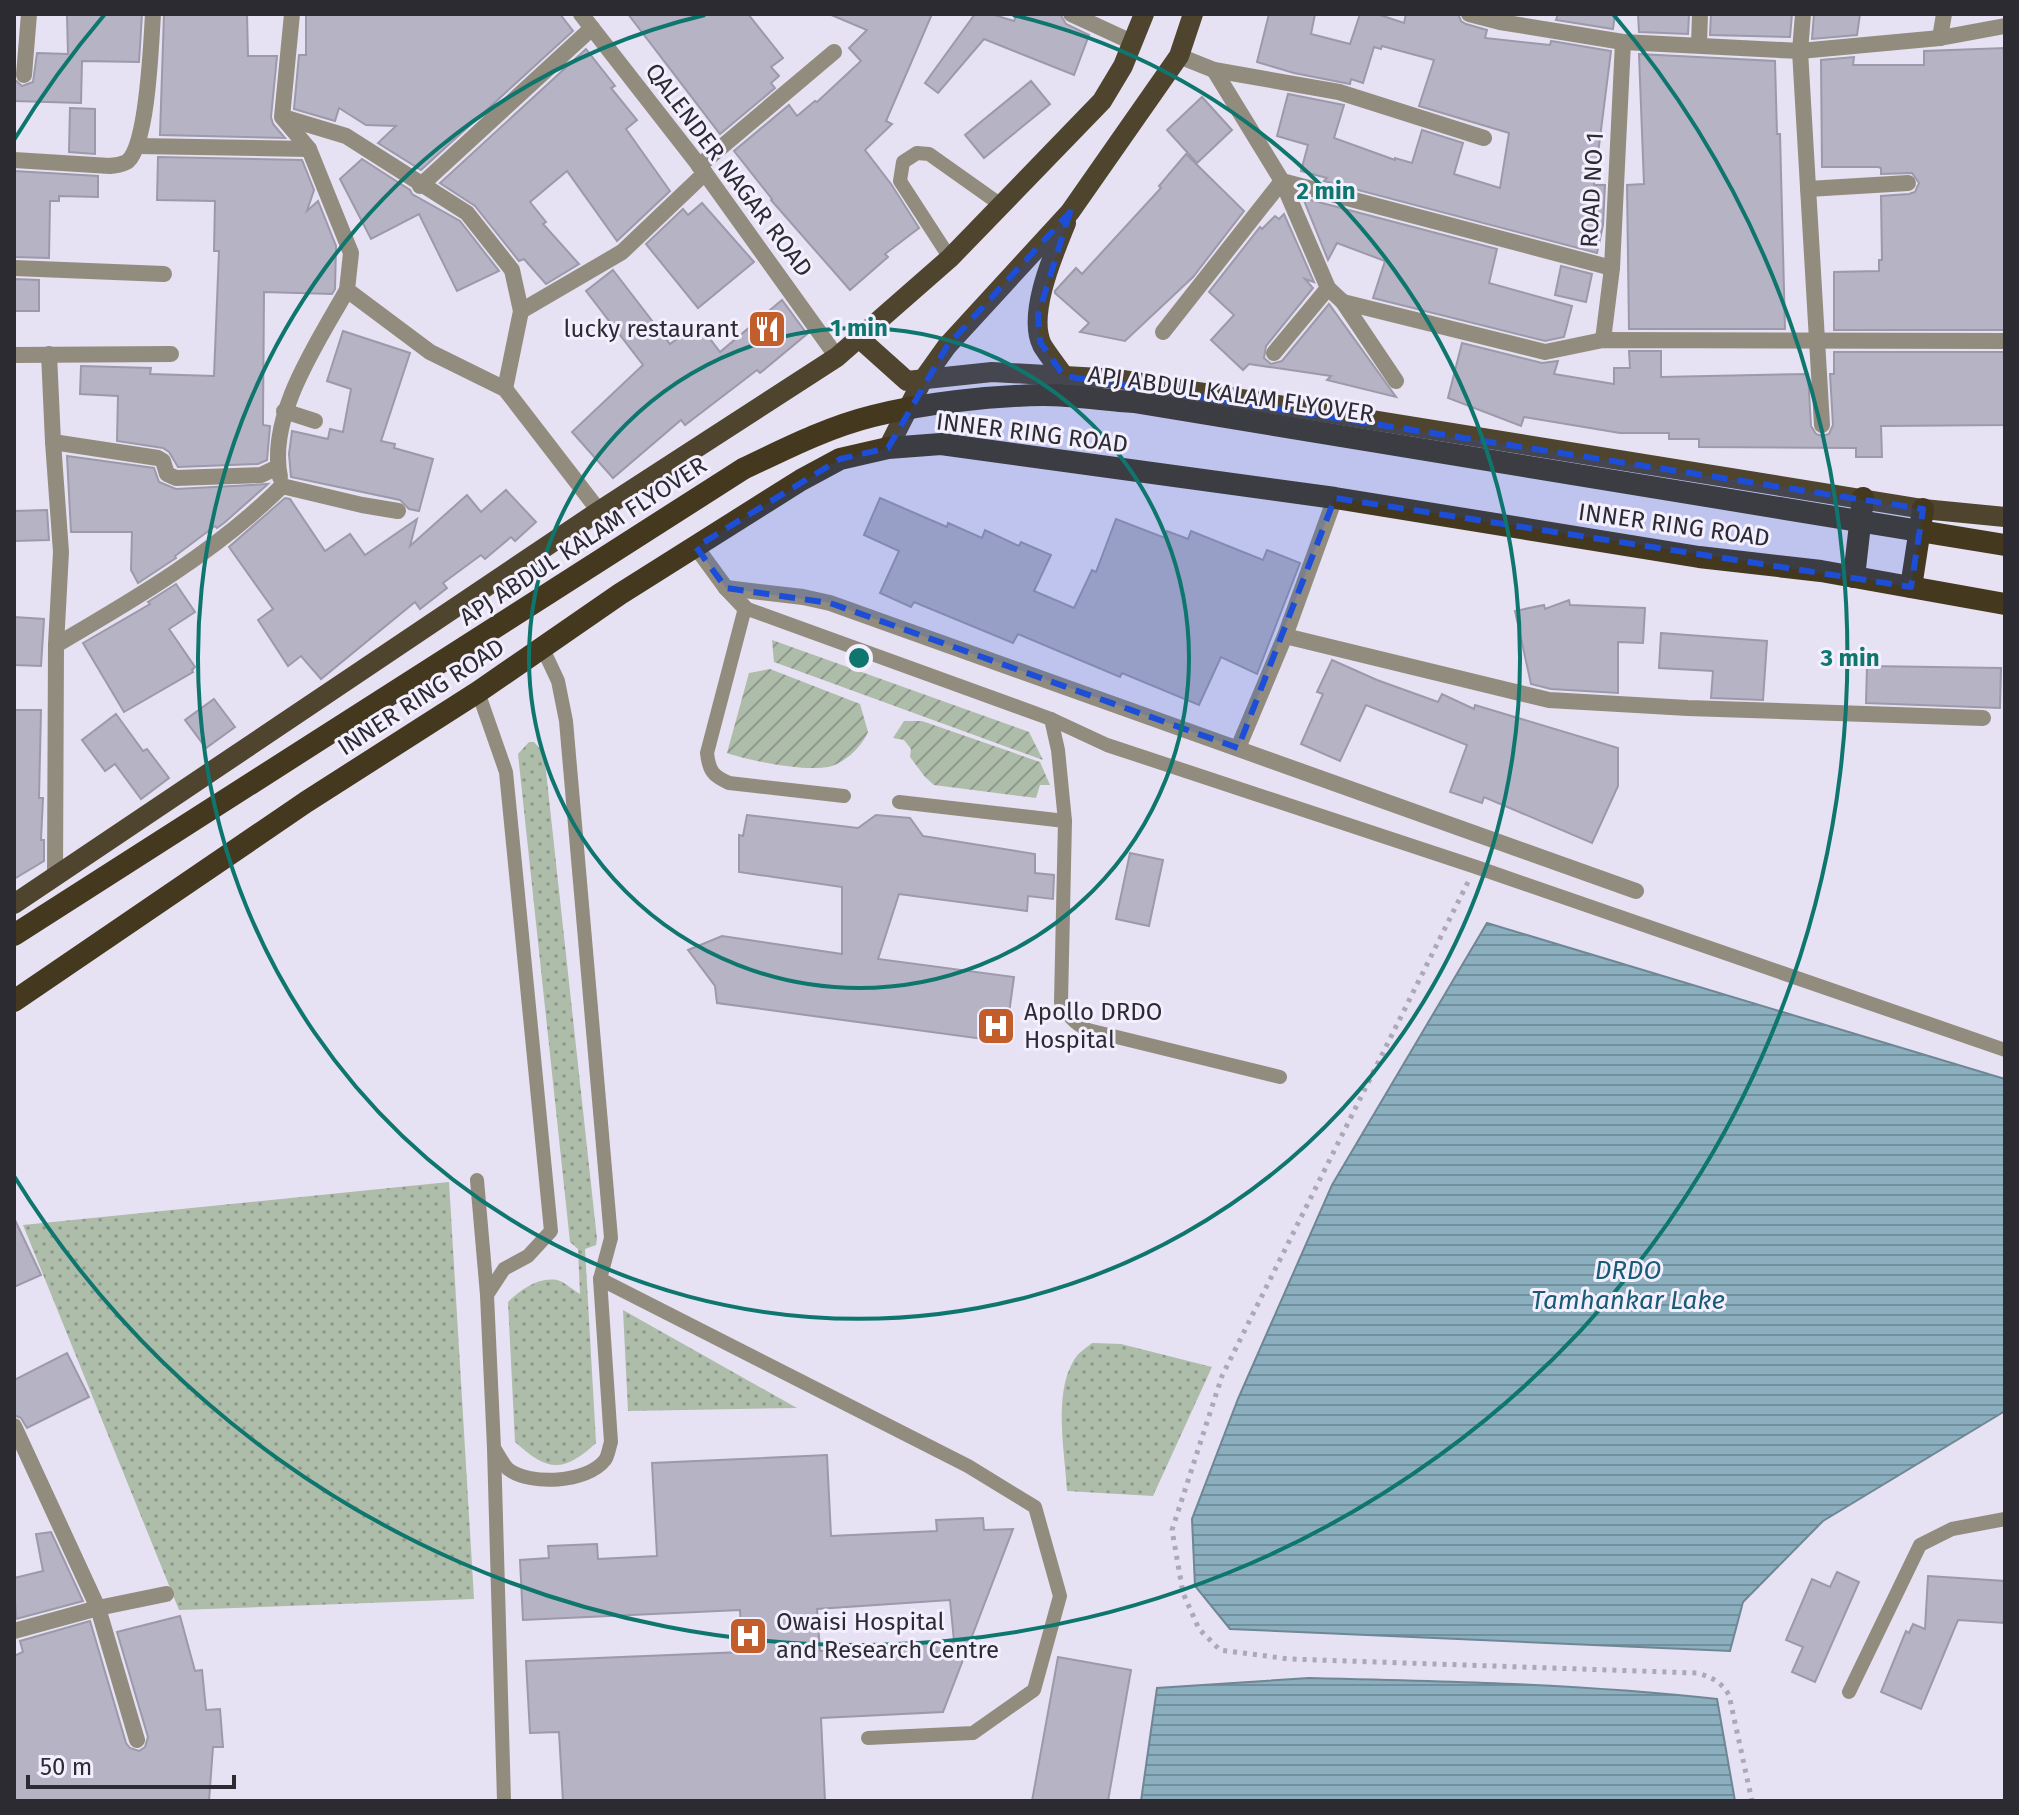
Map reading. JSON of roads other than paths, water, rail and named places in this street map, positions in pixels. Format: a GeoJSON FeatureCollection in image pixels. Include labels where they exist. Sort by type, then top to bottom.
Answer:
{"type":"FeatureCollection","features":[{"type":"Feature","properties":{"kind":"highway","name":"APJ ABDUL KALAM FLYOVER"},"geometry":{"type":"LineString","coordinates":[[14,935],[743,469],[806,439],[871,416],[947,403],[1043,395],[1134,402],[2005,545]]}},
{"type":"Feature","properties":{"kind":"highway","name":"INNER RING ROAD"},"geometry":{"type":"LineString","coordinates":[[14,1001],[306,802],[543,649],[620,594],[779,493],[840,459],[888,448],[941,444],[1335,498],[1699,557],[1854,577],[2005,604]]}},
{"type":"Feature","properties":{"kind":"highway"},"geometry":{"type":"LineString","coordinates":[[1854,577],[1863,498]]}},
{"type":"Feature","properties":{"kind":"highway"},"geometry":{"type":"LineString","coordinates":[[1911,587],[1923,509]]}},
{"type":"Feature","properties":{"kind":"main road"},"geometry":{"type":"LineString","coordinates":[[14,904],[599,511],[837,357],[950,258],[1102,101],[1134,43],[1144,14]]}},
{"type":"Feature","properties":{"kind":"main road"},"geometry":{"type":"LineString","coordinates":[[888,448],[922,381],[947,346],[1070,212],[1179,56],[1193,14]]}},
{"type":"Feature","properties":{"kind":"main road"},"geometry":{"type":"LineString","coordinates":[[1064,376],[1040,342],[1038,315],[1051,260],[1070,212]]}},
{"type":"Feature","properties":{"kind":"main road","name":"INNER RING ROAD"},"geometry":{"type":"LineString","coordinates":[[859,338],[907,381],[992,372],[1118,379],[1923,509],[2005,517]]}},
{"type":"Feature","properties":{"kind":"street"},"geometry":{"type":"LineString","coordinates":[[24,75],[29,14]]}},
{"type":"Feature","properties":{"kind":"street"},"geometry":{"type":"LineString","coordinates":[[14,160],[110,166],[125,164],[137,146],[149,79],[153,14]]}},
{"type":"Feature","properties":{"kind":"street"},"geometry":{"type":"LineString","coordinates":[[282,486],[278,467],[284,411],[347,290],[351,253],[309,149],[282,117],[292,14]]}},
{"type":"Feature","properties":{"kind":"street","name":"QALENDER NAGAR ROAD"},"geometry":{"type":"LineString","coordinates":[[581,14],[702,170],[837,357]]}},
{"type":"Feature","properties":{"kind":"street"},"geometry":{"type":"LineString","coordinates":[[1071,14],[1134,43]]}},
{"type":"Feature","properties":{"kind":"street"},"geometry":{"type":"LineString","coordinates":[[1469,14],[1623,42],[1800,51],[1940,38],[2005,26]]}},
{"type":"Feature","properties":{"kind":"street"},"geometry":{"type":"LineString","coordinates":[[1699,44],[1700,14]]}},
{"type":"Feature","properties":{"kind":"street"},"geometry":{"type":"LineString","coordinates":[[1803,14],[1800,51],[1822,425]]}},
{"type":"Feature","properties":{"kind":"street"},"geometry":{"type":"LineString","coordinates":[[1940,38],[1944,14]]}},
{"type":"Feature","properties":{"kind":"street"},"geometry":{"type":"LineString","coordinates":[[420,186],[592,28]]}},
{"type":"Feature","properties":{"kind":"street","name":"ROAD NO 1"},"geometry":{"type":"LineString","coordinates":[[1603,340],[1612,268],[1623,42]]}},
{"type":"Feature","properties":{"kind":"street"},"geometry":{"type":"LineString","coordinates":[[521,311],[622,252],[702,170],[834,52]]}},
{"type":"Feature","properties":{"kind":"street"},"geometry":{"type":"LineString","coordinates":[[1179,56],[1214,70],[1339,92],[1484,138]]}},
{"type":"Feature","properties":{"kind":"street"},"geometry":{"type":"LineString","coordinates":[[1214,70],[1282,181],[1328,288],[1343,302],[1396,381]]}},
{"type":"Feature","properties":{"kind":"street"},"geometry":{"type":"LineString","coordinates":[[282,117],[346,136],[420,186],[467,213],[512,270],[521,311],[505,389]]}},
{"type":"Feature","properties":{"kind":"street"},"geometry":{"type":"LineString","coordinates":[[137,146],[309,149]]}},
{"type":"Feature","properties":{"kind":"street"},"geometry":{"type":"LineString","coordinates":[[1282,181],[1612,268]]}},
{"type":"Feature","properties":{"kind":"street"},"geometry":{"type":"LineString","coordinates":[[1163,332],[1282,181]]}},
{"type":"Feature","properties":{"kind":"street"},"geometry":{"type":"LineString","coordinates":[[1808,189],[1908,183]]}},
{"type":"Feature","properties":{"kind":"street"},"geometry":{"type":"LineString","coordinates":[[14,268],[164,274]]}},
{"type":"Feature","properties":{"kind":"street"},"geometry":{"type":"LineString","coordinates":[[1274,353],[1328,288]]}},
{"type":"Feature","properties":{"kind":"street"},"geometry":{"type":"LineString","coordinates":[[347,290],[430,352],[505,389],[599,511]]}},
{"type":"Feature","properties":{"kind":"street"},"geometry":{"type":"LineString","coordinates":[[1343,302],[1545,352],[1603,340],[2005,341]]}},
{"type":"Feature","properties":{"kind":"street"},"geometry":{"type":"LineString","coordinates":[[49,354],[61,552],[56,645],[55,878]]}},
{"type":"Feature","properties":{"kind":"street"},"geometry":{"type":"LineString","coordinates":[[14,355],[171,354]]}},
{"type":"Feature","properties":{"kind":"street"},"geometry":{"type":"LineString","coordinates":[[284,411],[315,421]]}},
{"type":"Feature","properties":{"kind":"street"},"geometry":{"type":"LineString","coordinates":[[53,442],[158,458],[163,461],[167,474],[176,478],[261,475],[278,467]]}},
{"type":"Feature","properties":{"kind":"street"},"geometry":{"type":"LineString","coordinates":[[56,645],[154,587],[259,508],[282,486]]}},
{"type":"Feature","properties":{"kind":"street"},"geometry":{"type":"LineString","coordinates":[[282,486],[398,511]]}},
{"type":"Feature","properties":{"kind":"street"},"geometry":{"type":"LineString","coordinates":[[1238,748],[1285,636],[1335,498]]}},
{"type":"Feature","properties":{"kind":"street"},"geometry":{"type":"LineString","coordinates":[[696,547],[745,608]]}},
{"type":"Feature","properties":{"kind":"street"},"geometry":{"type":"LineString","coordinates":[[726,588],[830,603],[1636,891]]}},
{"type":"Feature","properties":{"kind":"street"},"geometry":{"type":"LineString","coordinates":[[1285,636],[1549,700],[1983,718]]}},
{"type":"Feature","properties":{"kind":"street"},"geometry":{"type":"LineString","coordinates":[[14,1426],[98,1608],[137,1740]]}},
{"type":"Feature","properties":{"kind":"street"},"geometry":{"type":"LineString","coordinates":[[14,1631],[98,1608],[166,1594]]}},
{"type":"Feature","properties":{"kind":"lane"},"geometry":{"type":"LineString","coordinates":[[950,258],[900,181],[903,162],[917,153],[929,154],[1001,205]]}},
{"type":"Feature","properties":{"kind":"lane"},"geometry":{"type":"LineString","coordinates":[[844,796],[729,783],[714,777],[708,767],[707,753],[745,608],[1051,719],[1107,745],[1476,867],[2005,1050]]}},
{"type":"Feature","properties":{"kind":"lane"},"geometry":{"type":"LineString","coordinates":[[494,1448],[508,1469],[527,1477],[569,1479],[592,1470],[606,1460],[611,1442],[600,1279],[611,1238],[566,721],[558,681],[543,649]]}},
{"type":"Feature","properties":{"kind":"lane"},"geometry":{"type":"LineString","coordinates":[[478,692],[506,772],[551,1231],[528,1256],[504,1269],[487,1295]]}},
{"type":"Feature","properties":{"kind":"lane"},"geometry":{"type":"LineString","coordinates":[[1051,719],[1058,750],[1065,821],[1061,1002],[1067,1014],[1088,1030],[1280,1077]]}},
{"type":"Feature","properties":{"kind":"lane"},"geometry":{"type":"LineString","coordinates":[[899,802],[1065,821]]}},
{"type":"Feature","properties":{"kind":"lane"},"geometry":{"type":"LineString","coordinates":[[477,1180],[487,1295],[494,1448],[504,1801]]}},
{"type":"Feature","properties":{"kind":"lane"},"geometry":{"type":"LineString","coordinates":[[600,1279],[968,1466],[1035,1507],[1060,1596],[1034,1690],[973,1733],[868,1738]]}},
{"type":"Feature","properties":{"kind":"lane"},"geometry":{"type":"LineString","coordinates":[[1849,1692],[1920,1545],[1952,1529],[2005,1519]]}},
{"type":"Feature","properties":{"kind":"water","name":"DRDO Tamhankar Lake"},"geometry":{"type":"Polygon","coordinates":[[[1487,923],[2005,1079],[2005,1411],[1823,1521],[1743,1602],[1730,1651],[1230,1629],[1195,1586],[1192,1519],[1238,1399],[1332,1185],[1487,923]]]}},
{"type":"Feature","properties":{"kind":"water"},"geometry":{"type":"Polygon","coordinates":[[[1309,1678],[1564,1687],[1717,1699],[1735,1801],[1141,1801],[1157,1688],[1309,1678]]]}},
{"type":"Feature","properties":{"kind":"place","name":"lucky restaurant"},"geometry":{"type":"Point","coordinates":[767,329]}},
{"type":"Feature","properties":{"kind":"place","name":"Apollo DRDO Hospital"},"geometry":{"type":"Point","coordinates":[996,1026]}},
{"type":"Feature","properties":{"kind":"place","name":"Owaisi Hospital and Research Centre"},"geometry":{"type":"Point","coordinates":[748,1636]}}]}
